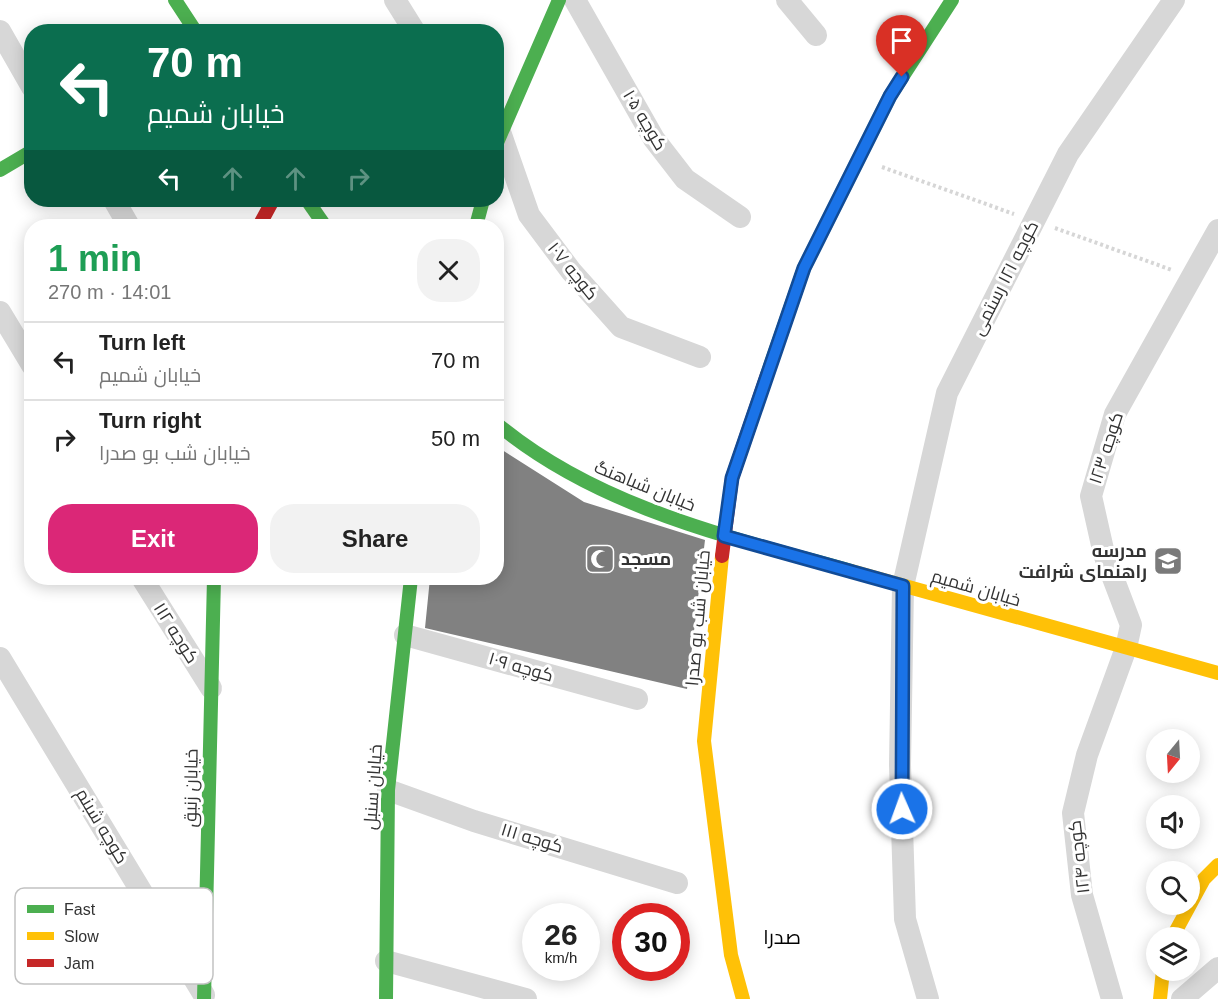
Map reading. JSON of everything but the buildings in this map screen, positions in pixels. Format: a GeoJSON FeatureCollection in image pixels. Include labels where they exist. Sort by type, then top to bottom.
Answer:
{"type":"FeatureCollection","features":[{"type":"Feature","properties":{"kind":"street"},"geometry":{"type":"LineString","coordinates":[[175,0],[191,24]]}},
{"type":"Feature","properties":{"kind":"street"},"geometry":{"type":"LineString","coordinates":[[395,0],[410,24]]}},
{"type":"Feature","properties":{"kind":"street"},"geometry":{"type":"LineString","coordinates":[[504,124],[559,0]]}},
{"type":"Feature","properties":{"kind":"street","name":"کوچه ۱۰۵"},"geometry":{"type":"LineString","coordinates":[[575,0],[654,139],[685,179],[740,217]]}},
{"type":"Feature","properties":{"kind":"street"},"geometry":{"type":"LineString","coordinates":[[787,0],[816,35]]}},
{"type":"Feature","properties":{"kind":"street","name":"خیابان شب بو صدرا"},"geometry":{"type":"LineString","coordinates":[[743,999],[731,955],[704,741],[724,536],[732,478],[804,268],[890,96],[952,0]]}},
{"type":"Feature","properties":{"kind":"street","name":"کوچه ۱۲۱ رستمی"},"geometry":{"type":"LineString","coordinates":[[928,999],[905,919],[900,765],[903,586],[947,393],[1068,154],[1173,0]]}},
{"type":"Feature","properties":{"kind":"street"},"geometry":{"type":"LineString","coordinates":[[0,31],[24,73]]}},
{"type":"Feature","properties":{"kind":"street","name":"کوچه ۱۰۷"},"geometry":{"type":"LineString","coordinates":[[504,153],[529,215],[571,271],[621,327],[700,357]]}},
{"type":"Feature","properties":{"kind":"street"},"geometry":{"type":"LineString","coordinates":[[0,170],[24,156]]}},
{"type":"Feature","properties":{"kind":"street","name":"کوچه ۱۲۳"},"geometry":{"type":"LineString","coordinates":[[1126,648],[1131,625],[1104,554],[1091,496],[1115,414],[1218,230]]}},
{"type":"Feature","properties":{"kind":"street"},"geometry":{"type":"LineString","coordinates":[[0,312],[24,352]]}},
{"type":"Feature","properties":{"kind":"street","name":"خیابان شباهنگ"},"geometry":{"type":"LineString","coordinates":[[504,430],[600,491],[724,536]]}},
{"type":"Feature","properties":{"kind":"street","name":"خیابان شمیم"},"geometry":{"type":"LineString","coordinates":[[724,536],[1218,674]]}},
{"type":"Feature","properties":{"kind":"street","name":"کوچه ۱۱۲"},"geometry":{"type":"LineString","coordinates":[[146,585],[211,688]]}},
{"type":"Feature","properties":{"kind":"street","name":"خیابان زنبق"},"geometry":{"type":"LineString","coordinates":[[206,888],[214,585]]}},
{"type":"Feature","properties":{"kind":"street","name":"خیابان سنبل"},"geometry":{"type":"LineString","coordinates":[[386,999],[388,790],[410,585]]}},
{"type":"Feature","properties":{"kind":"street","name":"کوچه ۱۰۹"},"geometry":{"type":"LineString","coordinates":[[405,635],[637,699]]}},
{"type":"Feature","properties":{"kind":"street","name":"کوچه ۱۲۴"},"geometry":{"type":"LineString","coordinates":[[1112,999],[1082,895],[1073,813],[1087,755],[1126,648]]}},
{"type":"Feature","properties":{"kind":"street","name":"کوچه شبنم"},"geometry":{"type":"LineString","coordinates":[[0,658],[138,888]]}},
{"type":"Feature","properties":{"kind":"street","name":"کوچه ۱۱۱"},"geometry":{"type":"LineString","coordinates":[[388,790],[474,821],[677,883]]}},
{"type":"Feature","properties":{"kind":"street"},"geometry":{"type":"LineString","coordinates":[[1178,927],[1204,879],[1218,865]]}},
{"type":"Feature","properties":{"kind":"street"},"geometry":{"type":"LineString","coordinates":[[386,961],[525,999]]}},
{"type":"Feature","properties":{"kind":"street"},"geometry":{"type":"LineString","coordinates":[[1182,999],[1218,968]]}},
{"type":"Feature","properties":{"kind":"street"},"geometry":{"type":"LineString","coordinates":[[1160,999],[1162,981]]}},
{"type":"Feature","properties":{"kind":"street","name":"کوچه شبنم"},"geometry":{"type":"LineString","coordinates":[[196,984],[204,997]]}},
{"type":"Feature","properties":{"kind":"traffic: fast"},"geometry":{"type":"LineString","coordinates":[[175,0],[191,24]]}},
{"type":"Feature","properties":{"kind":"traffic: fast"},"geometry":{"type":"LineString","coordinates":[[504,127],[559,0]]}},
{"type":"Feature","properties":{"kind":"traffic: fast"},"geometry":{"type":"LineString","coordinates":[[767,375],[804,268],[890,96],[952,0]]}},
{"type":"Feature","properties":{"kind":"traffic: fast"},"geometry":{"type":"LineString","coordinates":[[0,170],[24,156]]}},
{"type":"Feature","properties":{"kind":"traffic: fast"},"geometry":{"type":"LineString","coordinates":[[312,207],[320,219]]}},
{"type":"Feature","properties":{"kind":"traffic: fast"},"geometry":{"type":"LineString","coordinates":[[478,219],[481,207]]}},
{"type":"Feature","properties":{"kind":"traffic: fast"},"geometry":{"type":"LineString","coordinates":[[504,429],[535,452],[576,477],[620,498],[711,531],[851,571]]}},
{"type":"Feature","properties":{"kind":"traffic: fast"},"geometry":{"type":"LineString","coordinates":[[207,888],[214,585]]}},
{"type":"Feature","properties":{"kind":"traffic: fast"},"geometry":{"type":"LineString","coordinates":[[386,999],[388,790],[410,585]]}},
{"type":"Feature","properties":{"kind":"traffic: fast"},"geometry":{"type":"LineString","coordinates":[[204,984],[204,999]]}},
{"type":"Feature","properties":{"kind":"traffic: slow"},"geometry":{"type":"LineString","coordinates":[[722,556],[704,741],[731,955],[743,999]]}},
{"type":"Feature","properties":{"kind":"traffic: slow"},"geometry":{"type":"LineString","coordinates":[[851,571],[1218,673]]}},
{"type":"Feature","properties":{"kind":"traffic: slow"},"geometry":{"type":"LineString","coordinates":[[1178,927],[1204,879],[1218,865]]}},
{"type":"Feature","properties":{"kind":"traffic: slow"},"geometry":{"type":"LineString","coordinates":[[1160,999],[1162,981]]}},
{"type":"Feature","properties":{"kind":"traffic: jam"},"geometry":{"type":"LineString","coordinates":[[263,219],[269,207]]}},
{"type":"Feature","properties":{"kind":"traffic: jam"},"geometry":{"type":"LineString","coordinates":[[722,556],[732,478],[767,375]]}},
{"type":"Feature","properties":{"kind":"place","name":"مسجد"},"geometry":{"type":"Point","coordinates":[600,559]}},
{"type":"Feature","properties":{"kind":"place","name":"مدرسه راهنمای شرافت"},"geometry":{"type":"Point","coordinates":[1168,561]}},
{"type":"Feature","properties":{"kind":"district","name":"صدرا"},"geometry":{"type":"Point","coordinates":[782,937]}},
{"type":"Feature","properties":{"kind":"route"},"geometry":{"type":"LineString","coordinates":[[902,77],[890,96],[804,268],[732,478],[724,536],[903,586],[900,765],[902,809]]}}]}
